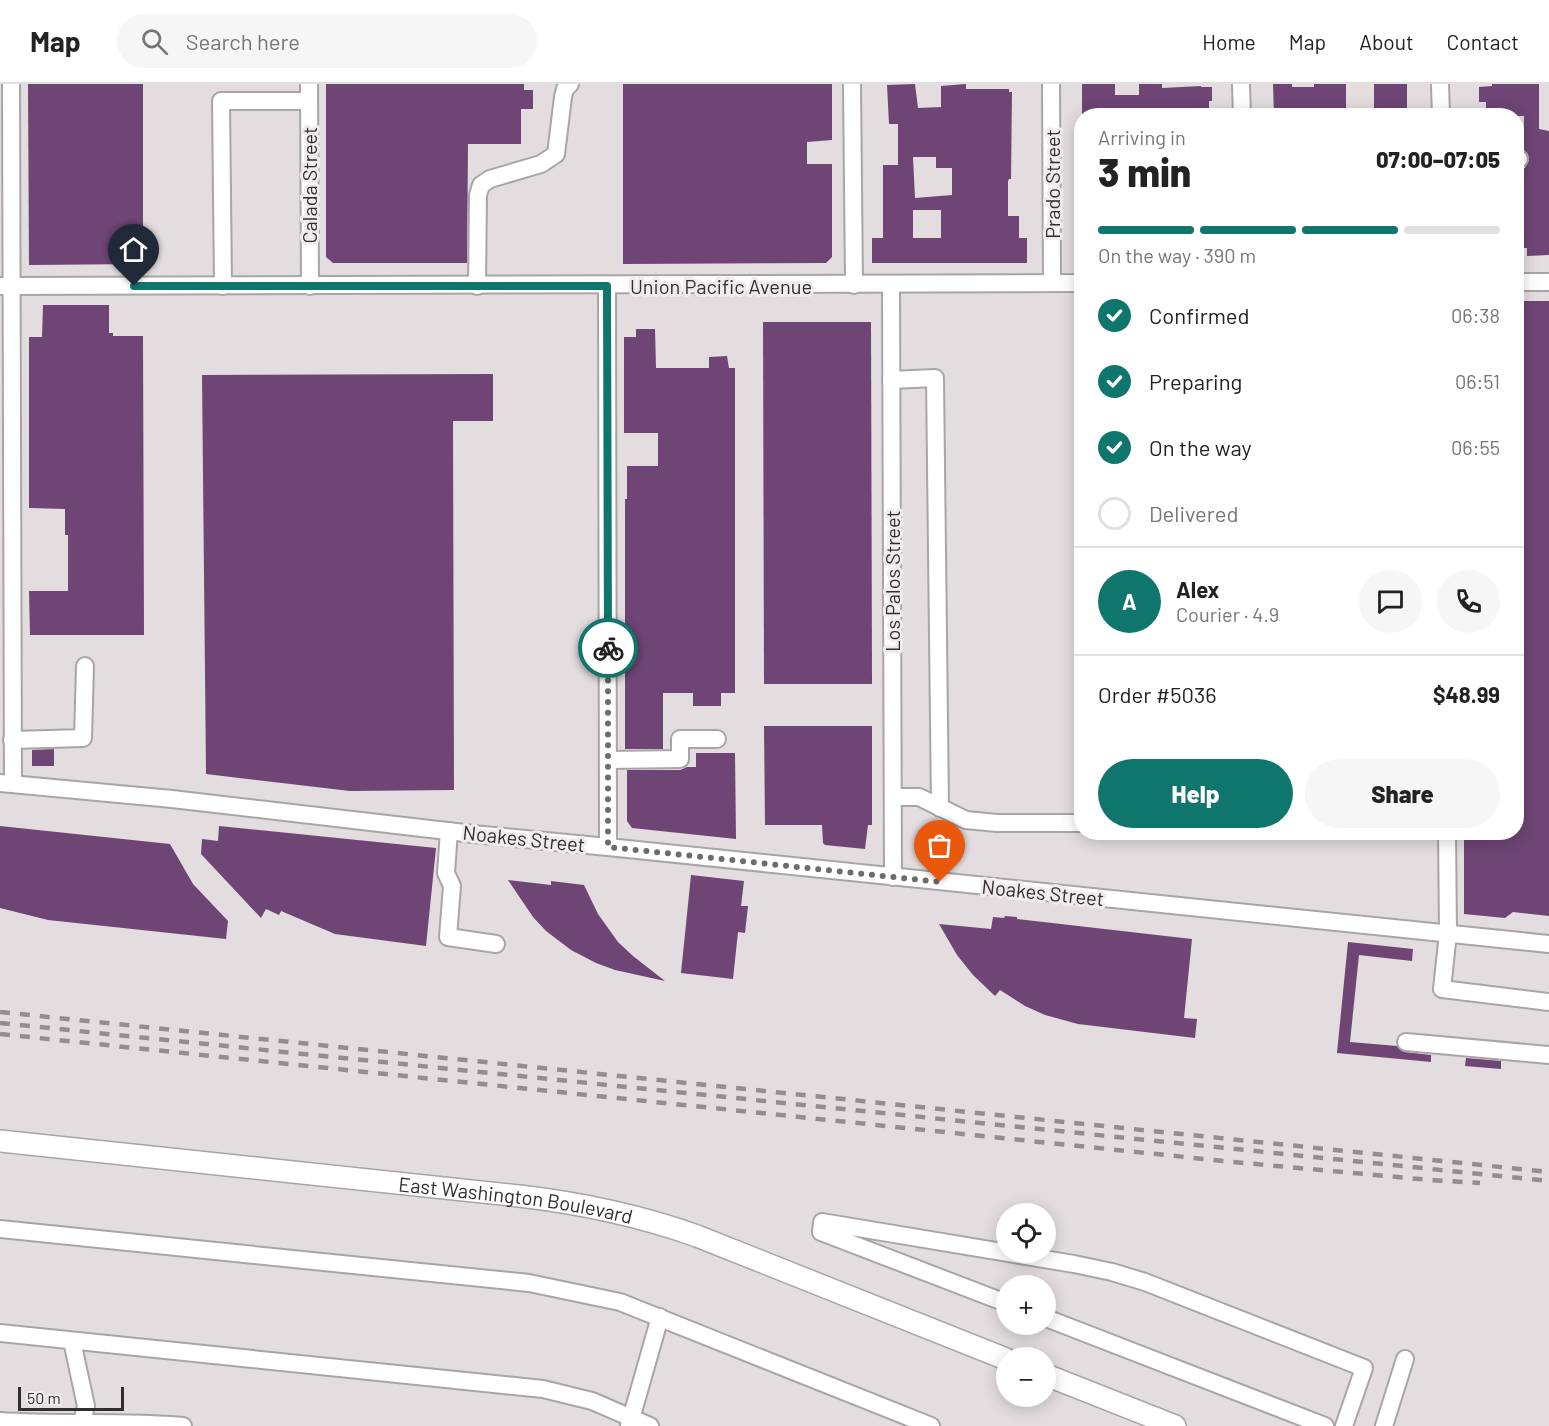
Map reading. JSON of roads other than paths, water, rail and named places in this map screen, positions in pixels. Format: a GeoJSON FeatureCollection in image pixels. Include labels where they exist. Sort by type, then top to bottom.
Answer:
{"type":"FeatureCollection","features":[{"type":"Feature","properties":{"kind":"main road","name":"East Washington Boulevard"},"geometry":{"type":"LineString","coordinates":[[0,1141],[563,1200],[614,1210],[657,1221],[697,1236],[996,1355]]}},
{"type":"Feature","properties":{"kind":"main road"},"geometry":{"type":"LineString","coordinates":[[1056,1379],[1175,1426]]}},
{"type":"Feature","properties":{"kind":"street"},"geometry":{"type":"LineString","coordinates":[[6,784],[12,740],[6,286],[11,84]]}},
{"type":"Feature","properties":{"kind":"street"},"geometry":{"type":"LineString","coordinates":[[477,286],[478,195],[481,185],[490,179],[541,164],[556,154],[563,97],[565,89],[570,84]]}},
{"type":"Feature","properties":{"kind":"street"},"geometry":{"type":"LineString","coordinates":[[852,84],[854,285]]}},
{"type":"Feature","properties":{"kind":"street","name":"Prado Street"},"geometry":{"type":"LineString","coordinates":[[1051,84],[1052,283]]}},
{"type":"Feature","properties":{"kind":"street"},"geometry":{"type":"LineString","coordinates":[[1241,84],[1242,108]]}},
{"type":"Feature","properties":{"kind":"street"},"geometry":{"type":"LineString","coordinates":[[1440,84],[1441,108]]}},
{"type":"Feature","properties":{"kind":"street"},"geometry":{"type":"LineString","coordinates":[[223,286],[221,101],[309,92]]}},
{"type":"Feature","properties":{"kind":"street","name":"Calada Street"},"geometry":{"type":"LineString","coordinates":[[309,92],[310,286]]}},
{"type":"Feature","properties":{"kind":"street"},"geometry":{"type":"LineString","coordinates":[[1524,282],[1549,282]]}},
{"type":"Feature","properties":{"kind":"street","name":"Union Pacific Avenue"},"geometry":{"type":"LineString","coordinates":[[6,286],[1074,283]]}},
{"type":"Feature","properties":{"kind":"street","name":"Los Palos Street"},"geometry":{"type":"LineString","coordinates":[[891,285],[893,877]]}},
{"type":"Feature","properties":{"kind":"street"},"geometry":{"type":"LineString","coordinates":[[607,286],[608,847]]}},
{"type":"Feature","properties":{"kind":"street"},"geometry":{"type":"LineString","coordinates":[[891,380],[934,378],[940,808]]}},
{"type":"Feature","properties":{"kind":"street"},"geometry":{"type":"LineString","coordinates":[[12,740],[83,738],[85,666]]}},
{"type":"Feature","properties":{"kind":"street"},"geometry":{"type":"LineString","coordinates":[[608,760],[680,759],[680,738],[717,739]]}},
{"type":"Feature","properties":{"kind":"street","name":"Noakes Street"},"geometry":{"type":"LineString","coordinates":[[6,784],[172,799],[449,831],[1549,944]]}},
{"type":"Feature","properties":{"kind":"street"},"geometry":{"type":"LineString","coordinates":[[893,797],[919,796],[966,820],[1074,823]]}},
{"type":"Feature","properties":{"kind":"street"},"geometry":{"type":"LineString","coordinates":[[449,831],[446,873],[452,886],[448,937],[496,944]]}},
{"type":"Feature","properties":{"kind":"street"},"geometry":{"type":"LineString","coordinates":[[1447,840],[1448,933],[1442,989],[1549,1002]]}},
{"type":"Feature","properties":{"kind":"street"},"geometry":{"type":"LineString","coordinates":[[1406,1042],[1549,1055]]}},
{"type":"Feature","properties":{"kind":"street"},"geometry":{"type":"LineString","coordinates":[[996,1299],[821,1232],[822,1222],[1074,1264],[1145,1282],[1364,1368],[1344,1426]]}},
{"type":"Feature","properties":{"kind":"street"},"geometry":{"type":"LineString","coordinates":[[0,1229],[529,1283],[620,1302],[931,1426]]}},
{"type":"Feature","properties":{"kind":"street"},"geometry":{"type":"LineString","coordinates":[[630,1422],[660,1317]]}},
{"type":"Feature","properties":{"kind":"street"},"geometry":{"type":"LineString","coordinates":[[1056,1322],[1324,1426]]}},
{"type":"Feature","properties":{"kind":"street"},"geometry":{"type":"LineString","coordinates":[[0,1333],[535,1388],[592,1401],[630,1422],[650,1426]]}},
{"type":"Feature","properties":{"kind":"street"},"geometry":{"type":"LineString","coordinates":[[72,1341],[86,1406],[84,1425]]}},
{"type":"Feature","properties":{"kind":"street"},"geometry":{"type":"LineString","coordinates":[[1384,1426],[1405,1359]]}},
{"type":"Feature","properties":{"kind":"street"},"geometry":{"type":"LineString","coordinates":[[0,1421],[183,1426]]}},
{"type":"Feature","properties":{"kind":"railway"},"geometry":{"type":"LineString","coordinates":[[0,1012],[1549,1172]]}},
{"type":"Feature","properties":{"kind":"railway"},"geometry":{"type":"LineString","coordinates":[[0,1023],[1549,1181]]}},
{"type":"Feature","properties":{"kind":"railway"},"geometry":{"type":"LineString","coordinates":[[0,1034],[1233,1162],[1480,1183]]}}]}
